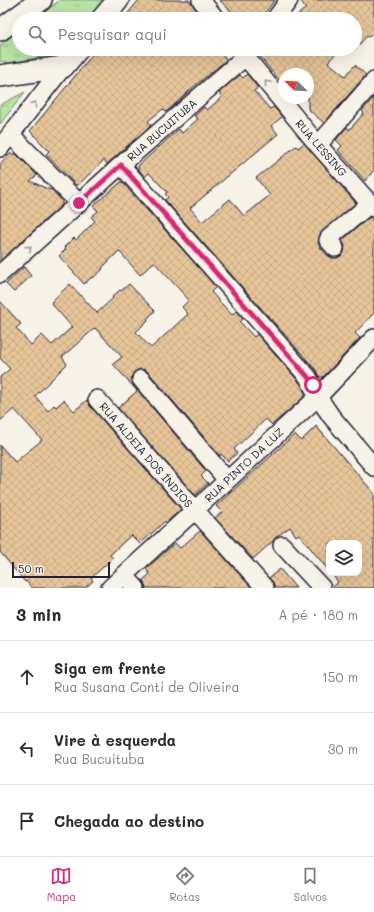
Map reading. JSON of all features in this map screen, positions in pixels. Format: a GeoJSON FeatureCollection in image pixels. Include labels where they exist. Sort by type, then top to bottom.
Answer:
{"type":"FeatureCollection","features":[{"type":"Feature","properties":{"kind":"main road"},"geometry":{"type":"LineString","coordinates":[[25,12],[41,0]]}},
{"type":"Feature","properties":{"kind":"main road"},"geometry":{"type":"LineString","coordinates":[[108,12],[118,0]]}},
{"type":"Feature","properties":{"kind":"main road"},"geometry":{"type":"LineString","coordinates":[[0,30],[12,21]]}},
{"type":"Feature","properties":{"kind":"main road"},"geometry":{"type":"LineString","coordinates":[[1,75],[63,67],[72,56]]}},
{"type":"Feature","properties":{"kind":"street"},"geometry":{"type":"LineString","coordinates":[[201,0],[210,12]]}},
{"type":"Feature","properties":{"kind":"street"},"geometry":{"type":"LineString","coordinates":[[280,12],[289,0]]}},
{"type":"Feature","properties":{"kind":"street","name":"RUA BUCUITUBA"},"geometry":{"type":"LineString","coordinates":[[0,274],[241,56]]}},
{"type":"Feature","properties":{"kind":"street","name":"RUA LESSING"},"geometry":{"type":"LineString","coordinates":[[248,56],[318,145],[372,206]]}},
{"type":"Feature","properties":{"kind":"street"},"geometry":{"type":"LineString","coordinates":[[63,67],[5,141],[79,203]]}},
{"type":"Feature","properties":{"kind":"street"},"geometry":{"type":"LineString","coordinates":[[318,145],[374,81]]}},
{"type":"Feature","properties":{"kind":"street"},"geometry":{"type":"LineString","coordinates":[[121,165],[308,377],[318,397],[331,416],[374,467]]}},
{"type":"Feature","properties":{"kind":"street"},"geometry":{"type":"LineString","coordinates":[[334,248],[328,238],[372,206]]}},
{"type":"Feature","properties":{"kind":"street","name":"RUA PINTO DA LUZ"},"geometry":{"type":"LineString","coordinates":[[110,588],[318,397],[374,338]]}},
{"type":"Feature","properties":{"kind":"street"},"geometry":{"type":"LineString","coordinates":[[141,379],[227,480]]}},
{"type":"Feature","properties":{"kind":"street","name":"RUA ALDEIA DOS ÍNDIOS"},"geometry":{"type":"LineString","coordinates":[[97,399],[194,510],[265,588]]}},
{"type":"Feature","properties":{"kind":"street"},"geometry":{"type":"LineString","coordinates":[[282,545],[322,588]]}},
{"type":"Feature","properties":{"kind":"street"},"geometry":{"type":"LineString","coordinates":[[124,575],[136,588]]}},
{"type":"Feature","properties":{"kind":"green space"},"geometry":{"type":"Polygon","coordinates":[[[60,0],[107,0],[98,12],[44,12],[60,0]]]}},
{"type":"Feature","properties":{"kind":"green space"},"geometry":{"type":"Polygon","coordinates":[[[12,36],[12,56],[47,56],[9,63],[0,61],[0,45],[12,36]]]}},
{"type":"Feature","properties":{"kind":"green space"},"geometry":{"type":"Polygon","coordinates":[[[25,92],[0,124],[0,105],[25,92]]]}},
{"type":"Feature","properties":{"kind":"building"},"geometry":{"type":"Polygon","coordinates":[[[139,0],[189,0],[198,12],[129,12],[139,0]]]}},
{"type":"Feature","properties":{"kind":"building"},"geometry":{"type":"Polygon","coordinates":[[[219,0],[275,0],[266,12],[232,12],[219,0]]]}},
{"type":"Feature","properties":{"kind":"building"},"geometry":{"type":"Polygon","coordinates":[[[300,0],[374,0],[374,32],[362,41],[362,12],[301,12],[306,8],[300,0]]]}},
{"type":"Feature","properties":{"kind":"building"},"geometry":{"type":"Polygon","coordinates":[[[91,56],[224,56],[226,59],[166,112],[163,109],[148,121],[151,125],[107,164],[104,160],[77,186],[46,154],[49,151],[30,131],[91,56]]]}},
{"type":"Feature","properties":{"kind":"building"},"geometry":{"type":"Polygon","coordinates":[[[261,56],[334,56],[328,62],[345,76],[355,65],[366,75],[324,123],[308,109],[308,104],[314,104],[314,68],[278,68],[278,79],[260,57],[261,56]]]}},
{"type":"Feature","properties":{"kind":"building"},"geometry":{"type":"Polygon","coordinates":[[[247,74],[258,88],[254,91],[270,109],[274,107],[282,117],[271,126],[278,134],[190,208],[202,222],[230,199],[244,216],[270,195],[256,178],[296,146],[298,148],[304,143],[356,203],[320,234],[318,242],[320,247],[327,255],[332,258],[341,256],[344,252],[345,246],[342,240],[370,217],[374,222],[374,313],[355,333],[360,338],[323,377],[319,377],[316,370],[165,200],[168,197],[165,194],[167,192],[149,173],[145,177],[139,170],[138,166],[179,129],[182,133],[198,119],[194,116],[204,107],[207,110],[222,97],[219,93],[230,83],[240,75],[243,78],[247,74]]]}},
{"type":"Feature","properties":{"kind":"building"},"geometry":{"type":"Polygon","coordinates":[[[374,97],[374,170],[365,181],[338,150],[342,146],[336,140],[347,127],[349,130],[364,113],[362,111],[374,97]]]}},
{"type":"Feature","properties":{"kind":"building"},"geometry":{"type":"Polygon","coordinates":[[[10,154],[16,154],[37,175],[30,181],[50,190],[51,189],[62,201],[62,205],[0,261],[0,165],[10,154]]]}},
{"type":"Feature","properties":{"kind":"building"},"geometry":{"type":"Polygon","coordinates":[[[121,182],[216,287],[211,292],[232,315],[236,311],[243,319],[240,322],[254,337],[257,334],[300,383],[306,395],[272,425],[266,419],[234,449],[237,453],[228,461],[221,454],[220,456],[149,373],[140,369],[134,372],[131,380],[133,385],[206,471],[201,476],[208,483],[195,495],[118,408],[137,391],[113,364],[122,357],[95,328],[62,357],[67,364],[35,396],[48,411],[54,405],[56,407],[64,400],[74,411],[87,400],[90,406],[181,509],[166,523],[165,521],[140,544],[131,535],[110,555],[113,558],[91,578],[93,581],[85,588],[32,588],[26,581],[25,582],[0,552],[0,445],[15,462],[42,440],[14,409],[0,421],[0,377],[10,369],[0,358],[0,301],[21,324],[16,328],[31,345],[42,335],[52,345],[72,327],[51,303],[70,284],[97,313],[113,298],[112,297],[129,284],[155,311],[136,332],[151,348],[188,314],[182,307],[189,300],[154,262],[140,275],[119,251],[102,268],[103,269],[84,284],[59,256],[66,249],[64,247],[74,238],[76,240],[95,221],[91,217],[98,211],[93,206],[121,182]]]}},
{"type":"Feature","properties":{"kind":"building"},"geometry":{"type":"Polygon","coordinates":[[[24,267],[31,276],[14,292],[6,284],[24,267]]]}},
{"type":"Feature","properties":{"kind":"building"},"geometry":{"type":"Polygon","coordinates":[[[316,426],[374,493],[374,588],[332,588],[338,582],[333,576],[362,576],[362,540],[326,540],[326,567],[299,534],[296,536],[290,527],[276,537],[253,559],[215,518],[222,512],[216,506],[295,434],[301,441],[316,426]]]}},
{"type":"Feature","properties":{"kind":"building"},"geometry":{"type":"Polygon","coordinates":[[[200,531],[252,588],[146,588],[143,580],[150,574],[146,569],[175,543],[180,548],[200,531]]]}},
{"type":"Feature","properties":{"kind":"building"},"geometry":{"type":"Polygon","coordinates":[[[280,569],[296,588],[275,588],[273,582],[269,578],[280,569]]]}},
{"type":"Feature","properties":{"kind":"route"},"geometry":{"type":"LineString","coordinates":[[79,203],[121,165],[308,377],[313,385]]}}]}
